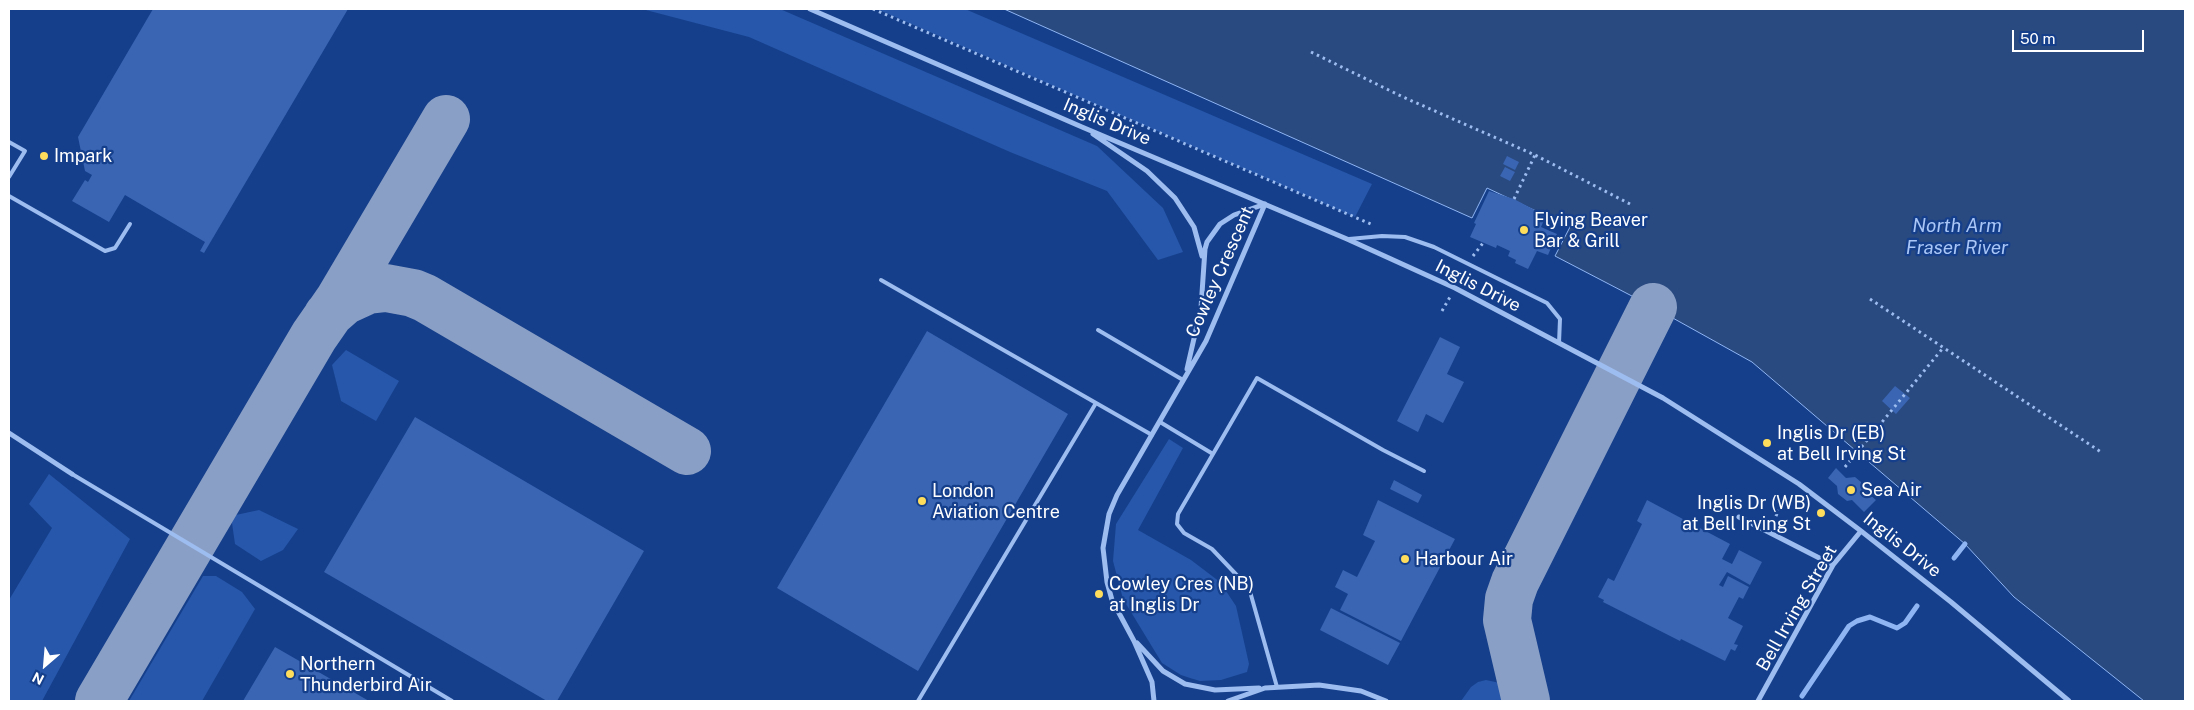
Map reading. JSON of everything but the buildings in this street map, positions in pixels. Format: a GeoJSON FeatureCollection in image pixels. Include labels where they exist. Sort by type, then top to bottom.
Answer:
{"type":"FeatureCollection","features":[{"type":"Feature","properties":{"kind":"street","name":"Inglis Drive"},"geometry":{"type":"LineString","coordinates":[[810,9],[1347,239],[1455,288],[1663,398],[1799,484],[1951,602],[2068,701]]}},
{"type":"Feature","properties":{"kind":"street"},"geometry":{"type":"LineString","coordinates":[[1082,127],[1131,159],[1162,184],[1175,198],[1187,214],[1199,239],[1203,268]]}},
{"type":"Feature","properties":{"kind":"street","name":"Cowley Crescent"},"geometry":{"type":"LineString","coordinates":[[1184,377],[1201,308],[1203,268],[1207,242],[1220,224],[1234,215],[1265,204]]}},
{"type":"Feature","properties":{"kind":"street","name":"Cowley Crescent"},"geometry":{"type":"LineString","coordinates":[[1134,641],[1112,600],[1105,573],[1103,548],[1109,514],[1117,495],[1206,341],[1265,204]]}},
{"type":"Feature","properties":{"kind":"street"},"geometry":{"type":"LineString","coordinates":[[9,433],[72,474]]}},
{"type":"Feature","properties":{"kind":"street"},"geometry":{"type":"LineString","coordinates":[[1739,517],[1833,565]]}},
{"type":"Feature","properties":{"kind":"street","name":"Bell Irving Street"},"geometry":{"type":"LineString","coordinates":[[1758,701],[1833,565],[1861,531]]}},
{"type":"Feature","properties":{"kind":"street"},"geometry":{"type":"LineString","coordinates":[[1134,641],[1163,671],[1185,684],[1215,690],[1319,685],[1361,691],[1386,701]]}},
{"type":"Feature","properties":{"kind":"street"},"geometry":{"type":"LineString","coordinates":[[1134,641],[1152,682],[1154,701]]}},
{"type":"Feature","properties":{"kind":"street"},"geometry":{"type":"LineString","coordinates":[[1228,701],[1265,688]]}},
{"type":"Feature","properties":{"kind":"lane"},"geometry":{"type":"LineString","coordinates":[[9,142],[24,151],[9,178]]}},
{"type":"Feature","properties":{"kind":"lane"},"geometry":{"type":"LineString","coordinates":[[9,196],[105,251],[115,248],[130,224]]}},
{"type":"Feature","properties":{"kind":"lane"},"geometry":{"type":"LineString","coordinates":[[1347,239],[1382,236],[1405,237],[1434,247],[1547,303],[1560,319],[1559,343]]}},
{"type":"Feature","properties":{"kind":"lane"},"geometry":{"type":"LineString","coordinates":[[881,280],[1152,435]]}},
{"type":"Feature","properties":{"kind":"lane"},"geometry":{"type":"LineString","coordinates":[[1098,330],[1184,377]]}},
{"type":"Feature","properties":{"kind":"lane"},"geometry":{"type":"LineString","coordinates":[[1277,687],[1249,588],[1212,549],[1184,533],[1177,524],[1178,514],[1257,378],[1383,450],[1424,471]]}},
{"type":"Feature","properties":{"kind":"lane"},"geometry":{"type":"LineString","coordinates":[[918,701],[1096,403]]}},
{"type":"Feature","properties":{"kind":"lane"},"geometry":{"type":"LineString","coordinates":[[1160,422],[1213,454]]}},
{"type":"Feature","properties":{"kind":"lane"},"geometry":{"type":"LineString","coordinates":[[72,474],[452,701]]}},
{"type":"Feature","properties":{"kind":"path"},"geometry":{"type":"LineString","coordinates":[[873,9],[1373,225]]}},
{"type":"Feature","properties":{"kind":"path"},"geometry":{"type":"LineString","coordinates":[[1311,52],[1403,97],[1535,155],[1630,204]]}},
{"type":"Feature","properties":{"kind":"path"},"geometry":{"type":"LineString","coordinates":[[1514,200],[1535,155]]}},
{"type":"Feature","properties":{"kind":"path"},"geometry":{"type":"LineString","coordinates":[[1468,264],[1483,243]]}},
{"type":"Feature","properties":{"kind":"path"},"geometry":{"type":"LineString","coordinates":[[1442,311],[1455,288]]}},
{"type":"Feature","properties":{"kind":"path"},"geometry":{"type":"LineString","coordinates":[[1870,299],[2101,452]]}},
{"type":"Feature","properties":{"kind":"path"},"geometry":{"type":"LineString","coordinates":[[1845,466],[1943,348]]}},
{"type":"Feature","properties":{"kind":"shaded area"},"geometry":{"type":"Polygon","coordinates":[[[642,9],[780,9],[1097,146],[1163,208],[1183,252],[1158,260],[1107,191],[1010,152],[749,37],[642,9]]]}},
{"type":"Feature","properties":{"kind":"shaded area"},"geometry":{"type":"Polygon","coordinates":[[[877,9],[965,9],[1372,184],[1355,217],[877,9]]]}},
{"type":"Feature","properties":{"kind":"shaded area"},"geometry":{"type":"Polygon","coordinates":[[[346,350],[399,381],[376,421],[341,401],[332,365],[346,350]]]}},
{"type":"Feature","properties":{"kind":"shaded area"},"geometry":{"type":"Polygon","coordinates":[[[1169,439],[1183,448],[1138,530],[1191,560],[1220,582],[1236,606],[1249,664],[1247,672],[1221,680],[1200,681],[1181,675],[1162,663],[1123,599],[1113,561],[1116,524],[1169,439]]]}},
{"type":"Feature","properties":{"kind":"shaded area"},"geometry":{"type":"Polygon","coordinates":[[[49,474],[130,539],[42,701],[9,701],[9,600],[52,528],[29,504],[49,474]]]}},
{"type":"Feature","properties":{"kind":"shaded area"},"geometry":{"type":"Polygon","coordinates":[[[259,510],[298,529],[283,550],[261,561],[235,544],[231,516],[259,510]]]}},
{"type":"Feature","properties":{"kind":"shaded area"},"geometry":{"type":"Polygon","coordinates":[[[203,576],[216,576],[242,592],[255,609],[202,701],[129,701],[203,576]]]}},
{"type":"Feature","properties":{"kind":"shaded area"},"geometry":{"type":"Polygon","coordinates":[[[1486,680],[1500,683],[1505,687],[1511,701],[1461,701],[1471,687],[1478,682],[1486,680]]]}},
{"type":"Feature","properties":{"kind":"water","name":"North Arm Fraser River"},"geometry":{"type":"Polygon","coordinates":[[[1004,9],[2185,9],[2185,701],[2144,701],[2014,597],[1965,544],[1752,362],[1653,307],[1555,256],[1570,227],[1487,188],[1472,218],[1004,9]]]}},
{"type":"Feature","properties":{"kind":"waterway"},"geometry":{"type":"LineString","coordinates":[[1954,558],[1965,544]]}},
{"type":"Feature","properties":{"kind":"waterway"},"geometry":{"type":"LineString","coordinates":[[1802,696],[1849,626],[1870,617],[1897,628],[1905,623],[1917,606]]}},
{"type":"Feature","properties":{"kind":"taxiway"},"geometry":{"type":"LineString","coordinates":[[99,701],[314,336],[339,300],[446,119]]}},
{"type":"Feature","properties":{"kind":"taxiway"},"geometry":{"type":"LineString","coordinates":[[328,315],[344,301],[368,290],[386,288],[413,293],[425,298],[687,451]]}},
{"type":"Feature","properties":{"kind":"taxiway"},"geometry":{"type":"LineString","coordinates":[[1526,701],[1507,620],[1509,599],[1515,582],[1653,307]]}},
{"type":"Feature","properties":{"kind":"place","name":"Impark"},"geometry":{"type":"Point","coordinates":[44,156]}},
{"type":"Feature","properties":{"kind":"place","name":"Flying Beaver Bar & Grill"},"geometry":{"type":"Point","coordinates":[1524,230]}},
{"type":"Feature","properties":{"kind":"place","name":"Inglis Dr (EB) at Bell Irving St"},"geometry":{"type":"Point","coordinates":[1767,443]}},
{"type":"Feature","properties":{"kind":"place","name":"Sea Air"},"geometry":{"type":"Point","coordinates":[1851,490]}},
{"type":"Feature","properties":{"kind":"place","name":"London Aviation Centre"},"geometry":{"type":"Point","coordinates":[922,501]}},
{"type":"Feature","properties":{"kind":"place","name":"Inglis Dr (WB) at Bell Irving St"},"geometry":{"type":"Point","coordinates":[1821,513]}},
{"type":"Feature","properties":{"kind":"place","name":"Harbour Air"},"geometry":{"type":"Point","coordinates":[1405,559]}},
{"type":"Feature","properties":{"kind":"place","name":"Cowley Cres (NB) at Inglis Dr"},"geometry":{"type":"Point","coordinates":[1099,594]}},
{"type":"Feature","properties":{"kind":"place","name":"Northern Thunderbird Air"},"geometry":{"type":"Point","coordinates":[290,674]}}]}
